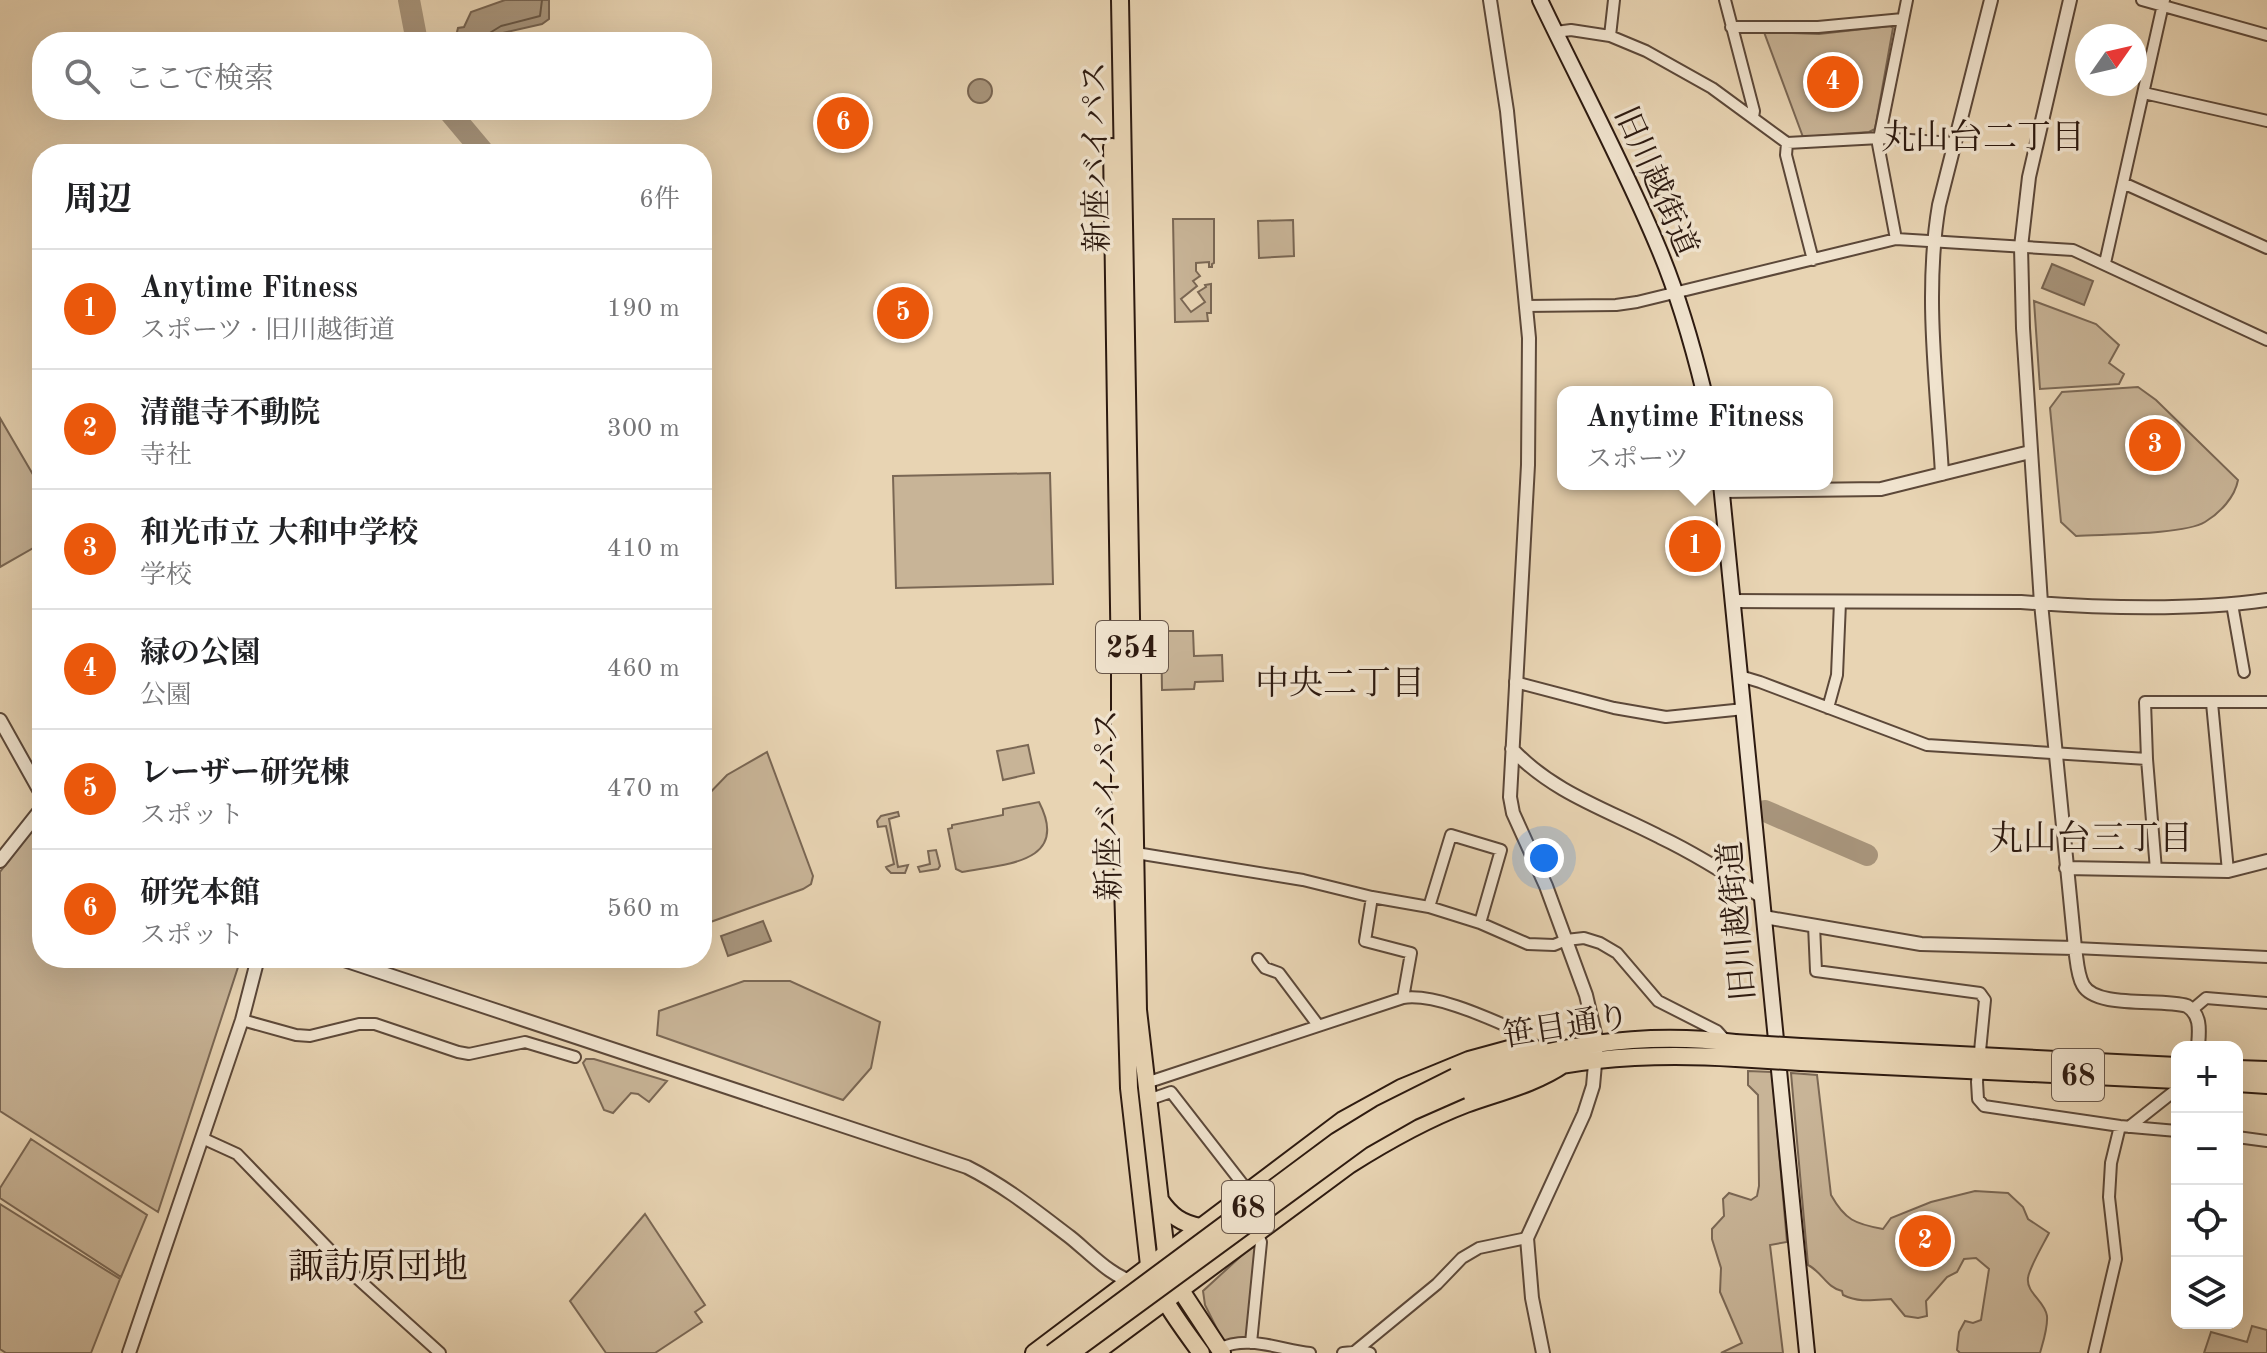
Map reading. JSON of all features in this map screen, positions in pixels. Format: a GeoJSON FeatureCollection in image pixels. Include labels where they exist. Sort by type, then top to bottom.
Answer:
{"type":"FeatureCollection","features":[{"type":"Feature","properties":{"kind":"main road","name":"新座バイパス"},"geometry":{"type":"LineString","coordinates":[[1110,0],[1129,1088],[1149,1265],[1160,1294],[1199,1353]]}},
{"type":"Feature","properties":{"kind":"main road","name":"新座バイパス"},"geometry":{"type":"LineString","coordinates":[[1120,0],[1138,1010],[1166,1253],[1180,1289],[1220,1351]]}},
{"type":"Feature","properties":{"kind":"main road","name":"旧川越街道"},"geometry":{"type":"LineString","coordinates":[[1540,0],[1659,248],[1690,337],[1702,386]]}},
{"type":"Feature","properties":{"kind":"main road","name":"旧川越街道"},"geometry":{"type":"LineString","coordinates":[[1721,490],[1807,1353]]}},
{"type":"Feature","properties":{"kind":"main road"},"geometry":{"type":"LineString","coordinates":[[1034,1353],[1343,1120],[1401,1088],[1469,1060],[1524,1045],[1546,1052]]}},
{"type":"Feature","properties":{"kind":"main road","name":"笹目通り"},"geometry":{"type":"LineString","coordinates":[[1052,1353],[1337,1141],[1381,1114],[1546,1052],[1596,1050],[1675,1055],[1732,1047],[2171,1079]]}},
{"type":"Feature","properties":{"kind":"main road","name":"笹目通り"},"geometry":{"type":"LineString","coordinates":[[1071,1353],[1362,1140],[1458,1084],[1564,1064],[1596,1050]]}},
{"type":"Feature","properties":{"kind":"main road","name":"笹目通り"},"geometry":{"type":"LineString","coordinates":[[1979,1063],[2171,1066]]}},
{"type":"Feature","properties":{"kind":"main road"},"geometry":{"type":"LineString","coordinates":[[1095,1353],[1160,1294],[1180,1289],[1386,1141],[1431,1118],[1545,1077],[1564,1064]]}},
{"type":"Feature","properties":{"kind":"main road"},"geometry":{"type":"LineString","coordinates":[[2243,1069],[2267,1070]]}},
{"type":"Feature","properties":{"kind":"main road"},"geometry":{"type":"LineString","coordinates":[[2243,1083],[2267,1085]]}},
{"type":"Feature","properties":{"kind":"main road"},"geometry":{"type":"LineString","coordinates":[[1160,1199],[1179,1221],[1200,1227]]}},
{"type":"Feature","properties":{"kind":"main road"},"geometry":{"type":"LineString","coordinates":[[1093,1308],[1109,1307],[1119,1322],[1116,1337]]}},
{"type":"Feature","properties":{"kind":"street"},"geometry":{"type":"LineString","coordinates":[[1490,0],[1507,112],[1529,338],[1528,465],[1510,789],[1513,813],[1546,886],[1586,995],[1596,1050],[1593,1086],[1584,1114],[1527,1238],[1532,1298],[1543,1353]]}},
{"type":"Feature","properties":{"kind":"street"},"geometry":{"type":"LineString","coordinates":[[1610,36],[1614,0]]}},
{"type":"Feature","properties":{"kind":"street"},"geometry":{"type":"LineString","coordinates":[[1725,0],[1753,117]]}},
{"type":"Feature","properties":{"kind":"street"},"geometry":{"type":"LineString","coordinates":[[1896,239],[1878,144],[1907,0]]}},
{"type":"Feature","properties":{"kind":"street"},"geometry":{"type":"LineString","coordinates":[[1942,474],[1933,320],[1933,240],[1991,0]]}},
{"type":"Feature","properties":{"kind":"street"},"geometry":{"type":"LineString","coordinates":[[2070,0],[2029,177],[2021,247],[2023,328],[2041,603],[2075,948],[2085,990],[2092,995],[2113,999],[2181,1004],[2193,1009],[2198,1022],[2198,1041]]}},
{"type":"Feature","properties":{"kind":"street"},"geometry":{"type":"LineString","coordinates":[[2142,0],[2163,3],[2267,35]]}},
{"type":"Feature","properties":{"kind":"street"},"geometry":{"type":"LineString","coordinates":[[2147,79],[2163,3]]}},
{"type":"Feature","properties":{"kind":"street"},"geometry":{"type":"LineString","coordinates":[[1731,27],[1818,27],[1903,19]]}},
{"type":"Feature","properties":{"kind":"street"},"geometry":{"type":"LineString","coordinates":[[1556,32],[1571,30],[1610,36],[1646,51],[1712,88],[1787,143],[1880,138],[1954,143]]}},
{"type":"Feature","properties":{"kind":"street"},"geometry":{"type":"LineString","coordinates":[[2147,94],[2267,121]]}},
{"type":"Feature","properties":{"kind":"street"},"geometry":{"type":"LineString","coordinates":[[2105,263],[2143,96]]}},
{"type":"Feature","properties":{"kind":"street"},"geometry":{"type":"LineString","coordinates":[[1787,143],[1786,155],[1813,260]]}},
{"type":"Feature","properties":{"kind":"street"},"geometry":{"type":"LineString","coordinates":[[2123,183],[2267,248]]}},
{"type":"Feature","properties":{"kind":"street"},"geometry":{"type":"LineString","coordinates":[[1525,306],[1616,305],[1676,294],[1896,239],[1933,240],[2073,250],[2267,340]]}},
{"type":"Feature","properties":{"kind":"street"},"geometry":{"type":"LineString","coordinates":[[1833,489],[1881,489],[2030,452]]}},
{"type":"Feature","properties":{"kind":"street"},"geometry":{"type":"LineString","coordinates":[[1732,601],[1934,601],[2115,606],[2232,604],[2267,600]]}},
{"type":"Feature","properties":{"kind":"street"},"geometry":{"type":"LineString","coordinates":[[1828,708],[1837,675],[1840,602]]}},
{"type":"Feature","properties":{"kind":"street"},"geometry":{"type":"LineString","coordinates":[[2232,604],[2244,672]]}},
{"type":"Feature","properties":{"kind":"street"},"geometry":{"type":"LineString","coordinates":[[1740,676],[1927,745],[2147,759]]}},
{"type":"Feature","properties":{"kind":"street"},"geometry":{"type":"LineString","coordinates":[[1515,682],[1614,708],[1666,717],[1744,709]]}},
{"type":"Feature","properties":{"kind":"street"},"geometry":{"type":"LineString","coordinates":[[2156,870],[2145,702],[2267,702]]}},
{"type":"Feature","properties":{"kind":"street"},"geometry":{"type":"LineString","coordinates":[[2212,703],[2228,871]]}},
{"type":"Feature","properties":{"kind":"street"},"geometry":{"type":"LineString","coordinates":[[0,720],[32,777]]}},
{"type":"Feature","properties":{"kind":"street"},"geometry":{"type":"LineString","coordinates":[[1512,749],[1555,786],[1697,856],[1762,897]]}},
{"type":"Feature","properties":{"kind":"street"},"geometry":{"type":"LineString","coordinates":[[0,861],[32,821]]}},
{"type":"Feature","properties":{"kind":"street"},"geometry":{"type":"LineString","coordinates":[[1429,907],[1451,835],[1501,850],[1480,923]]}},
{"type":"Feature","properties":{"kind":"street"},"geometry":{"type":"LineString","coordinates":[[1136,853],[1303,880],[1429,907],[1480,923],[1528,944],[1554,945],[1584,938],[1600,943],[1617,953],[1658,1001],[1717,1031],[1732,1047]]}},
{"type":"Feature","properties":{"kind":"street"},"geometry":{"type":"LineString","coordinates":[[2066,868],[2228,871],[2267,861]]}},
{"type":"Feature","properties":{"kind":"street"},"geometry":{"type":"LineString","coordinates":[[1372,897],[1365,941],[1411,953],[1403,998]]}},
{"type":"Feature","properties":{"kind":"street"},"geometry":{"type":"LineString","coordinates":[[1764,917],[1921,944],[2267,957]]}},
{"type":"Feature","properties":{"kind":"street"},"geometry":{"type":"LineString","coordinates":[[1814,925],[1816,971],[1980,993],[1985,1000],[1978,1099],[1984,1106],[2171,1130]]}},
{"type":"Feature","properties":{"kind":"street"},"geometry":{"type":"LineString","coordinates":[[1258,959],[1265,968],[1279,973],[1318,1025]]}},
{"type":"Feature","properties":{"kind":"street"},"geometry":{"type":"LineString","coordinates":[[129,1353],[242,1020],[255,968]]}},
{"type":"Feature","properties":{"kind":"street"},"geometry":{"type":"LineString","coordinates":[[368,968],[967,1167],[1021,1200],[1128,1281],[1160,1294]]}},
{"type":"Feature","properties":{"kind":"street"},"geometry":{"type":"LineString","coordinates":[[1147,1092],[1318,1025],[1415,996],[1479,1014],[1518,1031],[1524,1045]]}},
{"type":"Feature","properties":{"kind":"street"},"geometry":{"type":"LineString","coordinates":[[2193,1009],[2206,998],[2267,1003]]}},
{"type":"Feature","properties":{"kind":"street"},"geometry":{"type":"LineString","coordinates":[[242,1020],[310,1036],[359,1024],[375,1024],[469,1054],[525,1042],[575,1057]]}},
{"type":"Feature","properties":{"kind":"street"},"geometry":{"type":"LineString","coordinates":[[1147,1092],[1171,1092],[1248,1191]]}},
{"type":"Feature","properties":{"kind":"street"},"geometry":{"type":"LineString","coordinates":[[2094,1353],[2116,1259],[2109,1197],[2111,1163],[2125,1126],[2171,1093]]}},
{"type":"Feature","properties":{"kind":"street"},"geometry":{"type":"LineString","coordinates":[[202,1138],[237,1154],[357,1278],[440,1353]]}},
{"type":"Feature","properties":{"kind":"street"},"geometry":{"type":"LineString","coordinates":[[2243,1138],[2267,1141]]}},
{"type":"Feature","properties":{"kind":"street"},"geometry":{"type":"LineString","coordinates":[[1251,1343],[1261,1242],[1257,1233]]}},
{"type":"Feature","properties":{"kind":"street"},"geometry":{"type":"LineString","coordinates":[[1354,1353],[1437,1284],[1462,1258],[1479,1248],[1527,1238]]}},
{"type":"Feature","properties":{"kind":"street"},"geometry":{"type":"LineString","coordinates":[[1220,1351],[1229,1345],[1251,1343],[1310,1353]]}},
{"type":"Feature","properties":{"kind":"street"},"geometry":{"type":"LineString","coordinates":[[1343,1353],[1370,1353]]}},
{"type":"Feature","properties":{"kind":"shaded area"},"geometry":{"type":"Polygon","coordinates":[[[1893,28],[1875,129],[1803,137],[1764,32],[1819,34],[1893,28]]]}},
{"type":"Feature","properties":{"kind":"shaded area"},"geometry":{"type":"Polygon","coordinates":[[[1173,219],[1214,219],[1214,263],[1209,267],[1209,262],[1196,263],[1200,276],[1193,281],[1197,286],[1181,299],[1191,312],[1205,302],[1198,292],[1211,284],[1208,321],[1175,322],[1173,219]]]}},
{"type":"Feature","properties":{"kind":"shaded area"},"geometry":{"type":"Polygon","coordinates":[[[1293,220],[1294,256],[1259,258],[1258,221],[1293,220]]]}},
{"type":"Feature","properties":{"kind":"shaded area"},"geometry":{"type":"Polygon","coordinates":[[[2034,301],[2096,324],[2119,345],[2109,363],[2124,374],[2119,384],[2040,389],[2034,301]]]}},
{"type":"Feature","properties":{"kind":"shaded area"},"geometry":{"type":"Polygon","coordinates":[[[2138,387],[2156,400],[2238,480],[2236,486],[2221,509],[2205,522],[2194,526],[2162,532],[2076,536],[2061,522],[2050,408],[2062,392],[2138,387]]]}},
{"type":"Feature","properties":{"kind":"shaded area"},"geometry":{"type":"Polygon","coordinates":[[[0,418],[32,473],[32,549],[0,567],[0,418]]]}},
{"type":"Feature","properties":{"kind":"shaded area"},"geometry":{"type":"Polygon","coordinates":[[[1050,473],[1053,584],[896,588],[893,476],[1050,473]]]}},
{"type":"Feature","properties":{"kind":"shaded area"},"geometry":{"type":"Polygon","coordinates":[[[1161,631],[1193,631],[1194,656],[1222,655],[1223,681],[1195,682],[1194,689],[1162,690],[1161,631]]]}},
{"type":"Feature","properties":{"kind":"shaded area"},"geometry":{"type":"Polygon","coordinates":[[[1028,745],[1034,773],[1003,780],[997,751],[1028,745]]]}},
{"type":"Feature","properties":{"kind":"shaded area"},"geometry":{"type":"Polygon","coordinates":[[[767,752],[813,876],[811,884],[803,889],[712,921],[712,791],[727,775],[767,752]]]}},
{"type":"Feature","properties":{"kind":"shaded area"},"geometry":{"type":"Polygon","coordinates":[[[1039,802],[1047,822],[1046,838],[1040,849],[1013,863],[962,872],[956,869],[948,829],[952,825],[1003,815],[1003,809],[1039,802]]]}},
{"type":"Feature","properties":{"kind":"shaded area"},"geometry":{"type":"Polygon","coordinates":[[[898,812],[899,816],[889,819],[898,867],[908,865],[905,873],[891,873],[886,867],[894,864],[886,826],[878,827],[877,821],[881,816],[898,812]]]}},
{"type":"Feature","properties":{"kind":"shaded area"},"geometry":{"type":"Polygon","coordinates":[[[32,831],[32,968],[238,968],[158,1212],[0,1111],[0,872],[32,831]]]}},
{"type":"Feature","properties":{"kind":"shaded area"},"geometry":{"type":"Polygon","coordinates":[[[936,850],[938,869],[920,872],[918,867],[930,864],[928,851],[936,850]]]}},
{"type":"Feature","properties":{"kind":"shaded area"},"geometry":{"type":"Polygon","coordinates":[[[744,981],[790,981],[880,1022],[871,1068],[843,1100],[657,1035],[659,1011],[744,981]]]}},
{"type":"Feature","properties":{"kind":"shaded area"},"geometry":{"type":"Polygon","coordinates":[[[586,1059],[667,1081],[649,1102],[631,1093],[613,1113],[604,1110],[583,1063],[586,1059]]]}},
{"type":"Feature","properties":{"kind":"shaded area"},"geometry":{"type":"Polygon","coordinates":[[[1748,1071],[1772,1072],[1787,1242],[1770,1245],[1783,1353],[1721,1353],[1742,1343],[1720,1292],[1721,1268],[1712,1229],[1724,1216],[1723,1199],[1729,1193],[1751,1200],[1757,1196],[1759,1186],[1758,1095],[1748,1085],[1748,1071]]]}},
{"type":"Feature","properties":{"kind":"shaded area"},"geometry":{"type":"Polygon","coordinates":[[[1791,1073],[1817,1075],[1831,1195],[1852,1220],[1883,1229],[1891,1218],[1931,1202],[1975,1191],[2008,1193],[2023,1207],[2028,1219],[2049,1233],[2028,1278],[2030,1288],[2047,1316],[2040,1353],[1960,1353],[1957,1350],[1959,1332],[1965,1321],[1973,1323],[1981,1320],[1989,1269],[1976,1258],[1964,1259],[1957,1272],[1947,1277],[1926,1301],[1927,1316],[1918,1318],[1905,1316],[1891,1299],[1849,1298],[1808,1265],[1791,1073]]]}},
{"type":"Feature","properties":{"kind":"shaded area"},"geometry":{"type":"Polygon","coordinates":[[[31,1139],[147,1215],[121,1277],[0,1198],[0,1188],[31,1139]]]}},
{"type":"Feature","properties":{"kind":"shaded area"},"geometry":{"type":"Polygon","coordinates":[[[0,1204],[120,1279],[91,1353],[6,1353],[0,1349],[0,1204]]]}},
{"type":"Feature","properties":{"kind":"shaded area"},"geometry":{"type":"Polygon","coordinates":[[[645,1214],[705,1305],[695,1312],[702,1322],[655,1353],[606,1353],[570,1301],[645,1214]]]}},
{"type":"Feature","properties":{"kind":"shaded area"},"geometry":{"type":"Polygon","coordinates":[[[1252,1246],[1257,1250],[1247,1339],[1224,1343],[1205,1305],[1203,1291],[1252,1246]]]}},
{"type":"Feature","properties":{"kind":"shaded area"},"geometry":{"type":"Polygon","coordinates":[[[2252,1326],[2267,1330],[2267,1353],[2204,1353],[2211,1332],[2247,1342],[2252,1326]]]}},
{"type":"Feature","properties":{"kind":"water"},"geometry":{"type":"Polygon","coordinates":[[[505,0],[549,0],[549,19],[542,24],[507,32],[457,32],[458,28],[464,27],[471,12],[505,0]]]}},
{"type":"Feature","properties":{"kind":"water"},"geometry":{"type":"Polygon","coordinates":[[[980,79],[989,82],[992,91],[989,100],[980,103],[971,100],[968,91],[971,82],[980,79]]]}},
{"type":"Feature","properties":{"kind":"water"},"geometry":{"type":"Polygon","coordinates":[[[2052,264],[2093,281],[2084,305],[2042,288],[2052,264]]]}},
{"type":"Feature","properties":{"kind":"water"},"geometry":{"type":"Polygon","coordinates":[[[763,921],[771,941],[728,956],[721,936],[763,921]]]}},
{"type":"Feature","properties":{"kind":"waterway"},"geometry":{"type":"LineString","coordinates":[[409,0],[415,32]]}},
{"type":"Feature","properties":{"kind":"waterway"},"geometry":{"type":"LineString","coordinates":[[456,120],[477,144]]}},
{"type":"Feature","properties":{"kind":"waterway"},"geometry":{"type":"LineString","coordinates":[[1765,811],[1867,855]]}},
{"type":"Feature","properties":{"kind":"place","name":"緑の公園"},"geometry":{"type":"Point","coordinates":[1833,82]}},
{"type":"Feature","properties":{"kind":"place","name":"研究本館"},"geometry":{"type":"Point","coordinates":[843,123]}},
{"type":"Feature","properties":{"kind":"place","name":"レーザー研究棟"},"geometry":{"type":"Point","coordinates":[903,313]}},
{"type":"Feature","properties":{"kind":"place","name":"和光市立 大和中学校"},"geometry":{"type":"Point","coordinates":[2155,445]}},
{"type":"Feature","properties":{"kind":"place","name":"Anytime Fitness"},"geometry":{"type":"Point","coordinates":[1695,546]}},
{"type":"Feature","properties":{"kind":"place","name":"清龍寺不動院"},"geometry":{"type":"Point","coordinates":[1925,1241]}},
{"type":"Feature","properties":{"kind":"district","name":"丸山台二丁目"},"geometry":{"type":"Point","coordinates":[1983,136]}},
{"type":"Feature","properties":{"kind":"district","name":"中央二丁目"},"geometry":{"type":"Point","coordinates":[1340,682]}},
{"type":"Feature","properties":{"kind":"district","name":"丸山台三丁目"},"geometry":{"type":"Point","coordinates":[2091,837]}},
{"type":"Feature","properties":{"kind":"district","name":"諏訪原団地"},"geometry":{"type":"Point","coordinates":[378,1265]}}]}
